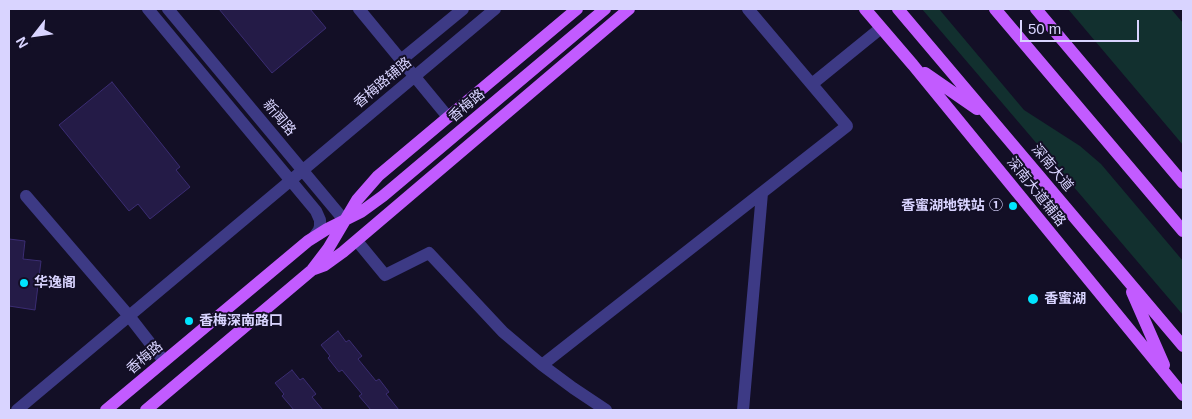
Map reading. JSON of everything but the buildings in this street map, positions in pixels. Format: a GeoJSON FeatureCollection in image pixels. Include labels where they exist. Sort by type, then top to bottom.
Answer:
{"type":"FeatureCollection","features":[{"type":"Feature","properties":{"kind":"main road","name":"香梅路"},"geometry":{"type":"LineString","coordinates":[[146,410],[312,270],[328,249],[362,193],[378,176],[577,9]]}},
{"type":"Feature","properties":{"kind":"main road","name":"香梅路"},"geometry":{"type":"LineString","coordinates":[[106,410],[288,257],[314,237],[360,212],[383,196],[605,9]]}},
{"type":"Feature","properties":{"kind":"main road"},"geometry":{"type":"LineString","coordinates":[[312,270],[331,261],[357,241],[629,9]]}},
{"type":"Feature","properties":{"kind":"main road","name":"深南大道辅路"},"geometry":{"type":"LineString","coordinates":[[865,9],[1183,395]]}},
{"type":"Feature","properties":{"kind":"main road","name":"深南大道"},"geometry":{"type":"LineString","coordinates":[[898,9],[1183,346]]}},
{"type":"Feature","properties":{"kind":"main road"},"geometry":{"type":"LineString","coordinates":[[995,9],[1183,231]]}},
{"type":"Feature","properties":{"kind":"main road"},"geometry":{"type":"LineString","coordinates":[[1036,9],[1183,183]]}},
{"type":"Feature","properties":{"kind":"main road"},"geometry":{"type":"LineString","coordinates":[[913,65],[990,118]]}},
{"type":"Feature","properties":{"kind":"main road"},"geometry":{"type":"LineString","coordinates":[[1126,279],[1172,382]]}},
{"type":"Feature","properties":{"kind":"street"},"geometry":{"type":"LineString","coordinates":[[148,9],[313,208],[320,220],[320,228],[314,237]]}},
{"type":"Feature","properties":{"kind":"street","name":"新闻路"},"geometry":{"type":"LineString","coordinates":[[168,9],[344,220]]}},
{"type":"Feature","properties":{"kind":"street"},"geometry":{"type":"LineString","coordinates":[[358,9],[448,117]]}},
{"type":"Feature","properties":{"kind":"street"},"geometry":{"type":"LineString","coordinates":[[401,60],[463,9]]}},
{"type":"Feature","properties":{"kind":"street","name":"香梅路辅路"},"geometry":{"type":"LineString","coordinates":[[17,410],[495,9]]}},
{"type":"Feature","properties":{"kind":"street"},"geometry":{"type":"LineString","coordinates":[[542,365],[847,126],[748,9]]}},
{"type":"Feature","properties":{"kind":"street"},"geometry":{"type":"LineString","coordinates":[[812,84],[881,28]]}},
{"type":"Feature","properties":{"kind":"street"},"geometry":{"type":"LineString","coordinates":[[743,410],[762,193]]}},
{"type":"Feature","properties":{"kind":"street"},"geometry":{"type":"LineString","coordinates":[[26,196],[129,316],[164,361]]}},
{"type":"Feature","properties":{"kind":"street"},"geometry":{"type":"LineString","coordinates":[[313,208],[327,218],[338,221],[344,220]]}},
{"type":"Feature","properties":{"kind":"street"},"geometry":{"type":"LineString","coordinates":[[357,241],[385,275],[429,253],[503,332],[542,365],[606,410]]}},
{"type":"Feature","properties":{"kind":"green space"},"geometry":{"type":"Polygon","coordinates":[[[922,9],[939,9],[1024,110],[1080,146],[1101,164],[1183,261],[1183,315],[922,9]]]}},
{"type":"Feature","properties":{"kind":"green space"},"geometry":{"type":"Polygon","coordinates":[[[1068,9],[1171,9],[1183,23],[1183,145],[1068,9]]]}},
{"type":"Feature","properties":{"kind":"place","name":"香蜜湖地铁站 ①"},"geometry":{"type":"Point","coordinates":[1013,206]}},
{"type":"Feature","properties":{"kind":"place","name":"华逸阁"},"geometry":{"type":"Point","coordinates":[24,283]}},
{"type":"Feature","properties":{"kind":"place","name":"香蜜湖"},"geometry":{"type":"Point","coordinates":[1033,299]}},
{"type":"Feature","properties":{"kind":"place","name":"香梅深南路口"},"geometry":{"type":"Point","coordinates":[189,321]}}]}
